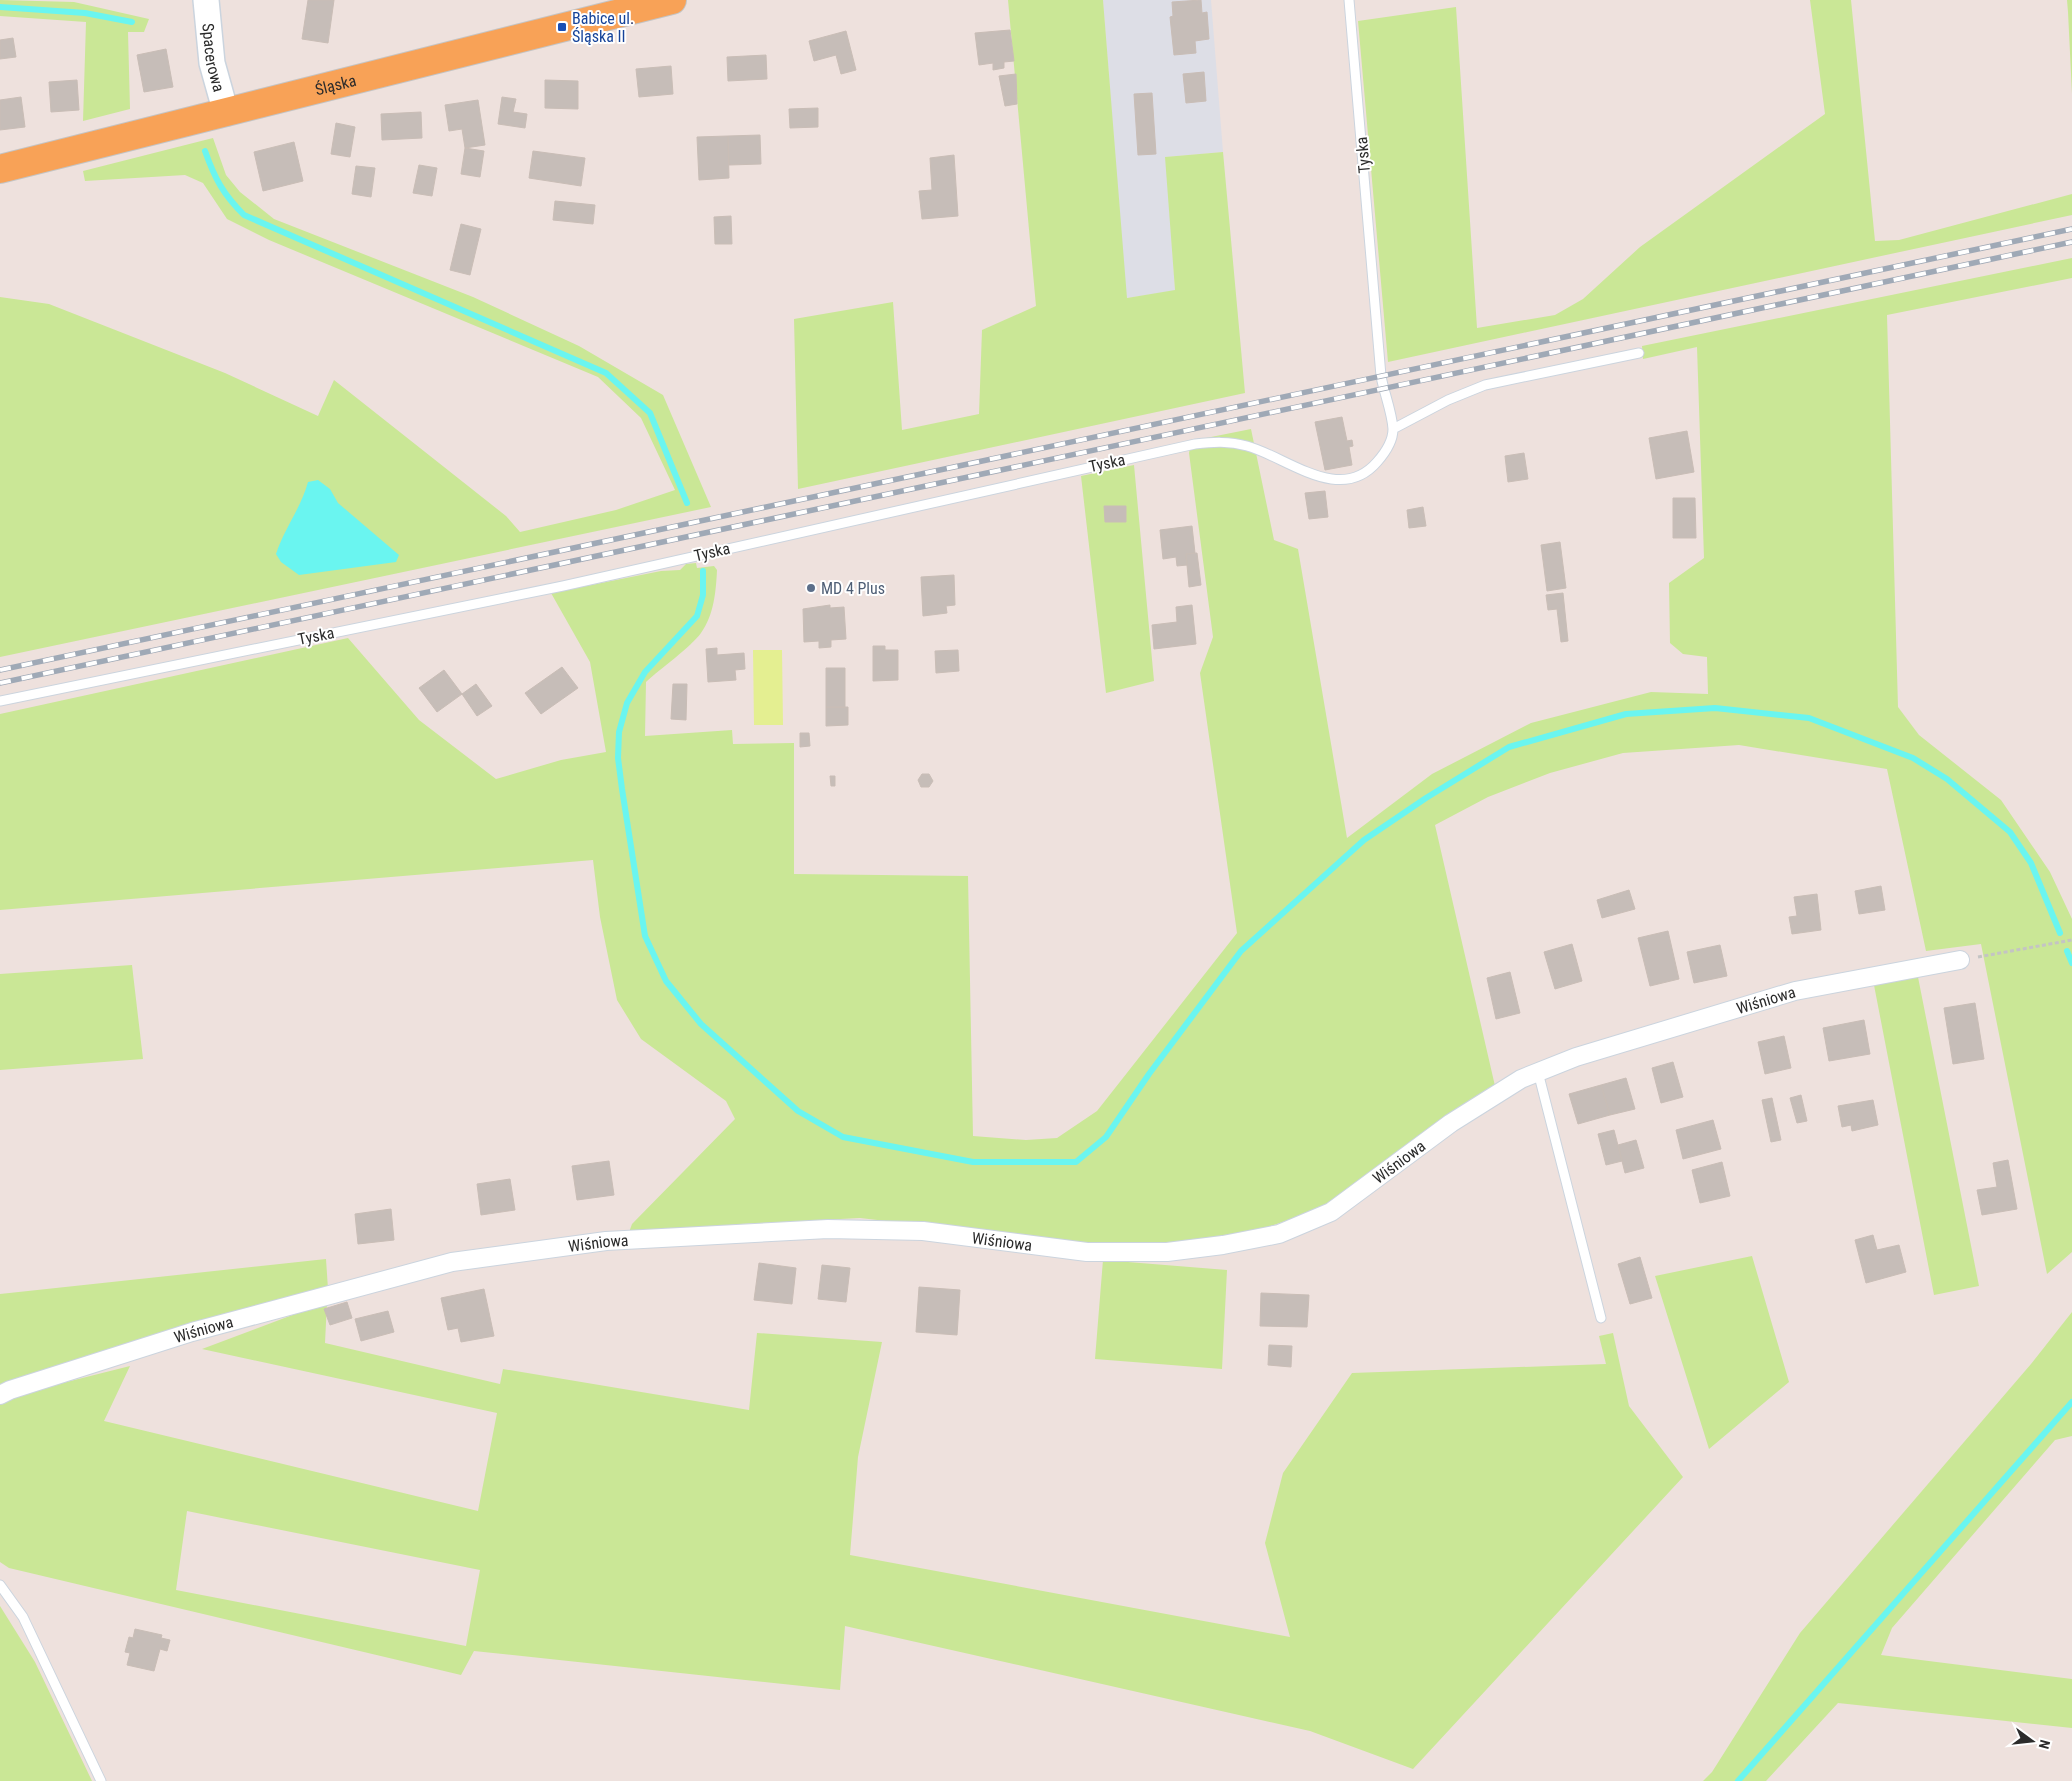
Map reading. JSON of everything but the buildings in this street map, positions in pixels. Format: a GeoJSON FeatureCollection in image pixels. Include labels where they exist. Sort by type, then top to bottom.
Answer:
{"type":"FeatureCollection","features":[{"type":"Feature","properties":{"kind":"main road","name":"Śląska"},"geometry":{"type":"LineString","coordinates":[[0,169],[672,0]]}},
{"type":"Feature","properties":{"kind":"street","name":"Spacerowa"},"geometry":{"type":"LineString","coordinates":[[206,0],[212,63],[226,113]]}},
{"type":"Feature","properties":{"kind":"street","name":"Wiśniowa"},"geometry":{"type":"LineString","coordinates":[[0,1395],[10,1390],[192,1332],[452,1262],[606,1241],[828,1229],[923,1231],[1087,1252],[1167,1252],[1223,1246],[1279,1234],[1331,1212],[1451,1123],[1521,1079],[1576,1056],[1795,992],[1960,960]]}},
{"type":"Feature","properties":{"kind":"lane","name":"Tyska"},"geometry":{"type":"LineString","coordinates":[[0,701],[563,586],[1195,444],[1223,441],[1247,446],[1272,454],[1317,476],[1349,479],[1363,474],[1386,452],[1393,429],[1381,376],[1349,0]]}},
{"type":"Feature","properties":{"kind":"lane"},"geometry":{"type":"LineString","coordinates":[[1393,429],[1448,400],[1485,385],[1639,353]]}},
{"type":"Feature","properties":{"kind":"lane"},"geometry":{"type":"LineString","coordinates":[[1538,1072],[1601,1318]]}},
{"type":"Feature","properties":{"kind":"lane"},"geometry":{"type":"LineString","coordinates":[[0,1585],[23,1617],[101,1781]]}},
{"type":"Feature","properties":{"kind":"path"},"geometry":{"type":"LineString","coordinates":[[1960,960],[2072,940]]}},
{"type":"Feature","properties":{"kind":"shaded area"},"geometry":{"type":"Polygon","coordinates":[[[1103,0],[1211,0],[1223,152],[1166,157],[1175,291],[1126,298],[1103,0]]]}},
{"type":"Feature","properties":{"kind":"green space"},"geometry":{"type":"Polygon","coordinates":[[[0,0],[74,2],[149,19],[144,32],[128,32],[130,109],[83,121],[86,22],[0,16],[0,0]]]}},
{"type":"Feature","properties":{"kind":"green space"},"geometry":{"type":"Polygon","coordinates":[[[1008,0],[1103,0],[1127,298],[1175,290],[1165,157],[1223,152],[1245,393],[798,489],[794,319],[893,302],[902,430],[979,414],[982,330],[1036,306],[1008,0]]]}},
{"type":"Feature","properties":{"kind":"green space"},"geometry":{"type":"Polygon","coordinates":[[[1810,0],[1851,0],[1875,241],[1899,240],[2072,194],[2072,215],[1388,362],[1358,21],[1456,7],[1477,328],[1555,315],[1583,299],[1640,247],[1825,114],[1810,0]]]}},
{"type":"Feature","properties":{"kind":"green space"},"geometry":{"type":"Polygon","coordinates":[[[2067,0],[2072,0],[2072,94],[2068,12],[2067,0]]]}},
{"type":"Feature","properties":{"kind":"green space"},"geometry":{"type":"Polygon","coordinates":[[[213,138],[226,175],[240,192],[274,219],[473,297],[579,346],[663,395],[711,507],[0,657],[0,297],[49,304],[225,373],[318,416],[334,380],[506,516],[520,532],[616,510],[675,490],[641,418],[598,377],[269,240],[227,219],[203,183],[185,175],[85,181],[83,171],[213,138]]]}},
{"type":"Feature","properties":{"kind":"green space"},"geometry":{"type":"Polygon","coordinates":[[[2072,258],[2072,278],[1887,315],[1898,707],[1919,735],[2001,800],[2050,872],[2072,919],[2072,1252],[2047,1274],[1981,944],[1926,951],[1887,769],[1739,745],[1623,753],[1550,773],[1488,797],[1435,825],[1495,1086],[1318,1210],[1229,1240],[1125,1248],[860,1218],[740,1224],[628,1235],[632,1224],[735,1119],[726,1101],[641,1039],[617,1000],[600,917],[593,860],[0,910],[0,714],[348,638],[419,720],[496,779],[561,760],[606,752],[590,662],[551,593],[661,571],[680,570],[686,564],[696,563],[697,568],[714,566],[717,570],[712,611],[701,633],[690,645],[646,682],[645,736],[732,730],[733,744],[794,743],[794,874],[968,876],[973,1136],[1026,1140],[1057,1138],[1097,1111],[1237,933],[1200,673],[1213,637],[1189,453],[1191,441],[1251,429],[1274,540],[1298,549],[1347,838],[1432,774],[1531,723],[1651,692],[1708,694],[1707,657],[1683,654],[1670,643],[1669,583],[1704,558],[1697,347],[1643,359],[1642,346],[2072,258]]]}},
{"type":"Feature","properties":{"kind":"green space"},"geometry":{"type":"Polygon","coordinates":[[[1134,465],[1154,681],[1106,693],[1081,476],[1134,465]]]}},
{"type":"Feature","properties":{"kind":"green space"},"geometry":{"type":"Polygon","coordinates":[[[753,650],[782,650],[783,725],[754,725],[753,650]]]}},
{"type":"Feature","properties":{"kind":"green space"},"geometry":{"type":"Polygon","coordinates":[[[132,965],[143,1059],[0,1070],[0,974],[132,965]]]}},
{"type":"Feature","properties":{"kind":"green space"},"geometry":{"type":"Polygon","coordinates":[[[1917,972],[1979,1286],[1934,1295],[1873,980],[1917,972]]]}},
{"type":"Feature","properties":{"kind":"green space"},"geometry":{"type":"Polygon","coordinates":[[[1752,1256],[1789,1382],[1709,1449],[1655,1276],[1752,1256]]]}},
{"type":"Feature","properties":{"kind":"green space"},"geometry":{"type":"Polygon","coordinates":[[[326,1259],[328,1289],[0,1387],[0,1294],[326,1259]]]}},
{"type":"Feature","properties":{"kind":"green space"},"geometry":{"type":"Polygon","coordinates":[[[1103,1260],[1227,1270],[1222,1369],[1095,1359],[1103,1260]]]}},
{"type":"Feature","properties":{"kind":"green space"},"geometry":{"type":"Polygon","coordinates":[[[327,1302],[325,1343],[500,1384],[503,1369],[749,1410],[757,1333],[882,1342],[858,1457],[850,1555],[1290,1637],[1265,1543],[1283,1473],[1352,1373],[1606,1364],[1599,1336],[1613,1333],[1629,1406],[1683,1477],[1413,1769],[1310,1731],[845,1626],[840,1690],[474,1651],[461,1675],[9,1568],[0,1562],[0,1401],[7,1397],[130,1366],[104,1421],[478,1511],[497,1413],[202,1349],[327,1302]],[[187,1511],[176,1590],[466,1646],[480,1570],[187,1511]]]}},
{"type":"Feature","properties":{"kind":"green space"},"geometry":{"type":"Polygon","coordinates":[[[2072,1312],[2072,1436],[2055,1440],[1892,1628],[1881,1655],[2072,1679],[2072,1728],[1838,1703],[1766,1781],[1703,1781],[1712,1772],[1800,1633],[2031,1364],[2072,1312]]]}},
{"type":"Feature","properties":{"kind":"green space"},"geometry":{"type":"Polygon","coordinates":[[[0,1606],[35,1662],[92,1781],[0,1781],[0,1606]]]}},
{"type":"Feature","properties":{"kind":"water"},"geometry":{"type":"Polygon","coordinates":[[[318,480],[330,489],[338,503],[399,555],[396,562],[299,575],[281,562],[276,554],[283,536],[301,501],[308,482],[318,480]]]}},
{"type":"Feature","properties":{"kind":"waterway"},"geometry":{"type":"LineString","coordinates":[[0,7],[85,13],[132,22]]}},
{"type":"Feature","properties":{"kind":"waterway"},"geometry":{"type":"LineString","coordinates":[[205,151],[220,186],[244,215],[606,373],[650,413],[687,503]]}},
{"type":"Feature","properties":{"kind":"waterway"},"geometry":{"type":"LineString","coordinates":[[703,571],[703,595],[697,616],[645,672],[627,703],[619,732],[618,758],[645,936],[666,981],[701,1024],[798,1111],[843,1137],[973,1162],[1076,1162],[1106,1137],[1149,1074],[1241,951],[1364,840],[1426,798],[1509,747],[1626,714],[1715,708],[1809,718],[1913,758],[1947,779],[2010,832],[2031,863],[2060,933]]}},
{"type":"Feature","properties":{"kind":"waterway"},"geometry":{"type":"LineString","coordinates":[[2067,951],[2072,963]]}},
{"type":"Feature","properties":{"kind":"waterway"},"geometry":{"type":"LineString","coordinates":[[1738,1781],[2072,1402]]}},
{"type":"Feature","properties":{"kind":"railway"},"geometry":{"type":"LineString","coordinates":[[0,670],[2072,229]]}},
{"type":"Feature","properties":{"kind":"railway"},"geometry":{"type":"LineString","coordinates":[[0,683],[2072,242]]}},
{"type":"Feature","properties":{"kind":"place","name":"Babice ul. Śląska II"},"geometry":{"type":"Point","coordinates":[562,27]}},
{"type":"Feature","properties":{"kind":"place","name":"MD 4 Plus"},"geometry":{"type":"Point","coordinates":[811,588]}}]}
